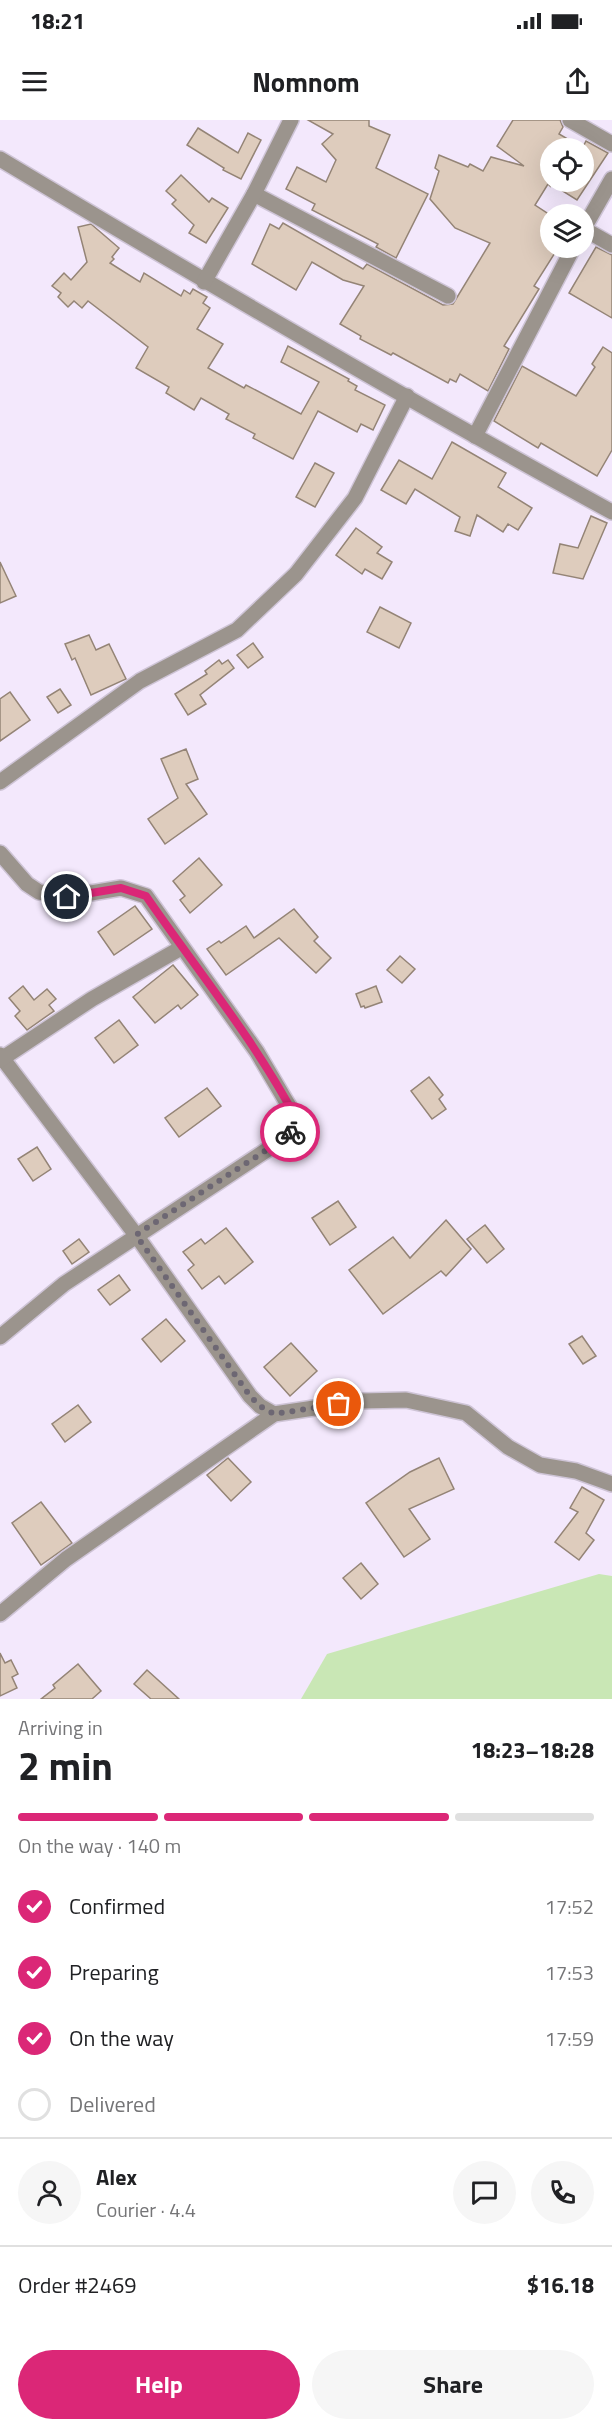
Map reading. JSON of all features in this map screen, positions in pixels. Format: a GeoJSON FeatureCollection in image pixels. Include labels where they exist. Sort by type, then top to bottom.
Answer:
{"type":"FeatureCollection","features":[{"type":"Feature","properties":{"kind":"street"},"geometry":{"type":"LineString","coordinates":[[204,282],[254,194],[291,120]]}},
{"type":"Feature","properties":{"kind":"street"},"geometry":{"type":"LineString","coordinates":[[570,120],[612,144]]}},
{"type":"Feature","properties":{"kind":"street"},"geometry":{"type":"LineString","coordinates":[[0,159],[204,282],[612,512]]}},
{"type":"Feature","properties":{"kind":"street"},"geometry":{"type":"LineString","coordinates":[[594,211],[612,179]]}},
{"type":"Feature","properties":{"kind":"street"},"geometry":{"type":"LineString","coordinates":[[254,194],[448,296]]}},
{"type":"Feature","properties":{"kind":"street"},"geometry":{"type":"LineString","coordinates":[[594,235],[612,245]]}},
{"type":"Feature","properties":{"kind":"street"},"geometry":{"type":"LineString","coordinates":[[475,436],[568,258]]}},
{"type":"Feature","properties":{"kind":"street"},"geometry":{"type":"LineString","coordinates":[[0,782],[140,681],[237,630],[296,574],[355,498],[407,396]]}},
{"type":"Feature","properties":{"kind":"street"},"geometry":{"type":"LineString","coordinates":[[0,853],[27,884],[39,892],[67,897],[121,888],[146,896],[257,1052],[296,1118],[288,1136],[64,1284],[0,1337]]}},
{"type":"Feature","properties":{"kind":"street"},"geometry":{"type":"LineString","coordinates":[[181,948],[92,999],[1,1058],[136,1235],[250,1396],[260,1406],[274,1414]]}},
{"type":"Feature","properties":{"kind":"street"},"geometry":{"type":"LineString","coordinates":[[0,1614],[66,1559],[274,1414],[361,1401],[406,1400],[466,1413],[508,1447],[540,1465],[576,1471],[612,1484]]}},
{"type":"Feature","properties":{"kind":"green space"},"geometry":{"type":"Polygon","coordinates":[[[599,1574],[612,1576],[612,1699],[301,1699],[327,1654],[599,1574]]]}},
{"type":"Feature","properties":{"kind":"building"},"geometry":{"type":"Polygon","coordinates":[[[308,120],[369,120],[369,126],[390,135],[376,168],[428,194],[396,258],[376,247],[378,244],[312,210],[315,204],[286,189],[297,167],[326,182],[336,160],[322,144],[333,134],[308,120]]]}},
{"type":"Feature","properties":{"kind":"building"},"geometry":{"type":"Polygon","coordinates":[[[513,120],[560,120],[563,127],[559,134],[566,138],[540,138],[540,192],[543,192],[535,205],[540,208],[540,258],[552,258],[534,286],[539,289],[504,346],[509,349],[488,391],[460,374],[456,382],[450,379],[448,383],[393,353],[391,355],[360,339],[361,336],[340,324],[364,286],[343,280],[312,262],[296,290],[252,264],[270,224],[279,229],[283,223],[363,269],[367,264],[443,305],[453,304],[490,243],[455,228],[430,199],[439,171],[435,168],[439,155],[468,167],[470,164],[483,171],[491,157],[524,166],[497,146],[513,120]]]}},
{"type":"Feature","properties":{"kind":"building"},"geometry":{"type":"Polygon","coordinates":[[[198,128],[238,153],[248,133],[261,140],[241,179],[223,170],[224,168],[187,145],[198,128]]]}},
{"type":"Feature","properties":{"kind":"building"},"geometry":{"type":"Polygon","coordinates":[[[594,145],[608,153],[594,174],[594,145]]]}},
{"type":"Feature","properties":{"kind":"building"},"geometry":{"type":"Polygon","coordinates":[[[181,175],[209,202],[212,198],[228,208],[206,243],[189,233],[194,225],[172,204],[176,200],[166,191],[181,175]]]}},
{"type":"Feature","properties":{"kind":"building"},"geometry":{"type":"Polygon","coordinates":[[[564,192],[582,192],[577,200],[564,192]]]}},
{"type":"Feature","properties":{"kind":"building"},"geometry":{"type":"Polygon","coordinates":[[[91,224],[119,248],[110,263],[140,282],[144,273],[181,296],[184,290],[190,294],[193,289],[207,297],[203,303],[210,308],[197,329],[223,344],[208,368],[244,388],[246,385],[301,414],[319,382],[281,362],[288,346],[349,379],[348,381],[357,386],[355,390],[385,405],[373,430],[361,424],[357,432],[318,411],[293,459],[253,438],[255,434],[226,419],[229,414],[201,398],[194,410],[166,393],[169,387],[136,368],[148,347],[88,301],[82,308],[74,301],[68,307],[58,297],[61,293],[52,286],[64,273],[71,280],[87,262],[78,227],[91,224]]]}},
{"type":"Feature","properties":{"kind":"building"},"geometry":{"type":"Polygon","coordinates":[[[596,247],[612,255],[612,318],[569,293],[590,258],[594,258],[596,247]]]}},
{"type":"Feature","properties":{"kind":"building"},"geometry":{"type":"Polygon","coordinates":[[[603,347],[612,353],[612,450],[597,476],[541,443],[538,448],[494,421],[522,366],[576,396],[595,367],[592,364],[603,347]]]}},
{"type":"Feature","properties":{"kind":"building"},"geometry":{"type":"Polygon","coordinates":[[[452,442],[506,473],[498,487],[532,508],[518,530],[508,524],[503,532],[477,515],[470,536],[455,531],[460,517],[415,489],[406,504],[381,490],[399,460],[432,479],[452,442]]]}},
{"type":"Feature","properties":{"kind":"building"},"geometry":{"type":"Polygon","coordinates":[[[315,463],[334,473],[315,507],[296,497],[315,463]]]}},
{"type":"Feature","properties":{"kind":"building"},"geometry":{"type":"Polygon","coordinates":[[[591,516],[607,523],[583,579],[553,573],[560,544],[578,548],[591,516]]]}},
{"type":"Feature","properties":{"kind":"building"},"geometry":{"type":"Polygon","coordinates":[[[356,528],[382,547],[377,553],[392,562],[382,579],[365,569],[362,574],[336,555],[356,528]]]}},
{"type":"Feature","properties":{"kind":"building"},"geometry":{"type":"Polygon","coordinates":[[[0,562],[16,596],[0,603],[0,562]]]}},
{"type":"Feature","properties":{"kind":"building"},"geometry":{"type":"Polygon","coordinates":[[[380,607],[411,623],[399,648],[367,632],[380,607]]]}},
{"type":"Feature","properties":{"kind":"building"},"geometry":{"type":"Polygon","coordinates":[[[89,635],[96,650],[109,644],[126,679],[91,695],[75,658],[72,660],[65,644],[89,635]]]}},
{"type":"Feature","properties":{"kind":"building"},"geometry":{"type":"Polygon","coordinates":[[[253,643],[263,657],[248,668],[237,655],[253,643]]]}},
{"type":"Feature","properties":{"kind":"building"},"geometry":{"type":"Polygon","coordinates":[[[219,660],[222,664],[228,660],[234,668],[200,695],[206,704],[188,715],[175,694],[207,674],[205,671],[219,660]]]}},
{"type":"Feature","properties":{"kind":"building"},"geometry":{"type":"Polygon","coordinates":[[[60,689],[71,705],[58,713],[47,697],[60,689]]]}},
{"type":"Feature","properties":{"kind":"building"},"geometry":{"type":"Polygon","coordinates":[[[10,692],[30,720],[0,741],[0,699],[10,692]]]}},
{"type":"Feature","properties":{"kind":"building"},"geometry":{"type":"Polygon","coordinates":[[[186,749],[198,779],[186,784],[207,814],[165,844],[148,819],[178,798],[161,759],[186,749]]]}},
{"type":"Feature","properties":{"kind":"building"},"geometry":{"type":"Polygon","coordinates":[[[199,858],[222,885],[190,913],[180,900],[185,896],[173,881],[199,858]]]}},
{"type":"Feature","properties":{"kind":"building"},"geometry":{"type":"Polygon","coordinates":[[[135,906],[152,929],[114,955],[98,932],[135,906]]]}},
{"type":"Feature","properties":{"kind":"building"},"geometry":{"type":"Polygon","coordinates":[[[294,909],[318,937],[314,941],[331,958],[316,973],[279,938],[226,975],[207,949],[219,941],[221,943],[246,926],[254,938],[294,909]]]}},
{"type":"Feature","properties":{"kind":"building"},"geometry":{"type":"Polygon","coordinates":[[[400,956],[415,969],[402,983],[387,970],[400,956]]]}},
{"type":"Feature","properties":{"kind":"building"},"geometry":{"type":"Polygon","coordinates":[[[173,965],[198,995],[181,1009],[178,1005],[155,1023],[133,997],[173,965]]]}},
{"type":"Feature","properties":{"kind":"building"},"geometry":{"type":"Polygon","coordinates":[[[23,986],[34,1000],[47,989],[56,999],[49,1005],[54,1011],[27,1030],[15,1016],[20,1011],[9,998],[23,986]]]}},
{"type":"Feature","properties":{"kind":"building"},"geometry":{"type":"Polygon","coordinates":[[[376,986],[382,1002],[365,1008],[361,1007],[356,994],[376,986]]]}},
{"type":"Feature","properties":{"kind":"building"},"geometry":{"type":"Polygon","coordinates":[[[119,1020],[138,1045],[114,1063],[95,1038],[119,1020]]]}},
{"type":"Feature","properties":{"kind":"building"},"geometry":{"type":"Polygon","coordinates":[[[429,1077],[443,1095],[439,1099],[446,1109],[432,1119],[411,1091],[429,1077]]]}},
{"type":"Feature","properties":{"kind":"building"},"geometry":{"type":"Polygon","coordinates":[[[207,1088],[221,1106],[179,1137],[165,1118],[207,1088]]]}},
{"type":"Feature","properties":{"kind":"building"},"geometry":{"type":"Polygon","coordinates":[[[37,1147],[51,1169],[33,1181],[18,1159],[37,1147]]]}},
{"type":"Feature","properties":{"kind":"building"},"geometry":{"type":"Polygon","coordinates":[[[338,1201],[356,1227],[330,1245],[312,1218],[338,1201]]]}},
{"type":"Feature","properties":{"kind":"building"},"geometry":{"type":"Polygon","coordinates":[[[446,1220],[471,1249],[446,1276],[441,1271],[383,1314],[349,1270],[393,1237],[410,1258],[446,1220]]]}},
{"type":"Feature","properties":{"kind":"building"},"geometry":{"type":"Polygon","coordinates":[[[485,1225],[504,1249],[487,1263],[467,1239],[485,1225]]]}},
{"type":"Feature","properties":{"kind":"building"},"geometry":{"type":"Polygon","coordinates":[[[226,1228],[253,1262],[225,1284],[219,1276],[202,1289],[188,1270],[194,1265],[183,1252],[201,1239],[205,1244],[226,1228]]]}},
{"type":"Feature","properties":{"kind":"building"},"geometry":{"type":"Polygon","coordinates":[[[79,1239],[89,1252],[72,1264],[63,1251],[79,1239]]]}},
{"type":"Feature","properties":{"kind":"building"},"geometry":{"type":"Polygon","coordinates":[[[119,1275],[130,1290],[110,1305],[98,1290],[119,1275]]]}},
{"type":"Feature","properties":{"kind":"building"},"geometry":{"type":"Polygon","coordinates":[[[166,1319],[185,1341],[161,1362],[142,1339],[166,1319]]]}},
{"type":"Feature","properties":{"kind":"building"},"geometry":{"type":"Polygon","coordinates":[[[582,1336],[596,1356],[583,1364],[569,1344],[582,1336]]]}},
{"type":"Feature","properties":{"kind":"building"},"geometry":{"type":"Polygon","coordinates":[[[291,1343],[317,1371],[290,1396],[264,1367],[291,1343]]]}},
{"type":"Feature","properties":{"kind":"building"},"geometry":{"type":"Polygon","coordinates":[[[78,1405],[91,1422],[65,1442],[52,1424],[78,1405]]]}},
{"type":"Feature","properties":{"kind":"building"},"geometry":{"type":"Polygon","coordinates":[[[228,1458],[251,1482],[231,1501],[207,1475],[228,1458]]]}},
{"type":"Feature","properties":{"kind":"building"},"geometry":{"type":"Polygon","coordinates":[[[439,1458],[454,1489],[409,1509],[430,1539],[404,1557],[366,1503],[410,1472],[439,1458]]]}},
{"type":"Feature","properties":{"kind":"building"},"geometry":{"type":"Polygon","coordinates":[[[582,1487],[604,1500],[586,1533],[594,1540],[579,1560],[555,1542],[578,1512],[570,1508],[582,1487]]]}},
{"type":"Feature","properties":{"kind":"building"},"geometry":{"type":"Polygon","coordinates":[[[41,1502],[72,1543],[41,1565],[12,1523],[41,1502]]]}},
{"type":"Feature","properties":{"kind":"building"},"geometry":{"type":"Polygon","coordinates":[[[361,1563],[378,1584],[361,1599],[343,1578],[361,1563]]]}},
{"type":"Feature","properties":{"kind":"building"},"geometry":{"type":"Polygon","coordinates":[[[0,1653],[5,1663],[11,1660],[18,1674],[12,1677],[17,1688],[0,1696],[0,1653]]]}},
{"type":"Feature","properties":{"kind":"building"},"geometry":{"type":"Polygon","coordinates":[[[78,1664],[101,1691],[92,1699],[41,1699],[55,1688],[53,1685],[78,1664]]]}},
{"type":"Feature","properties":{"kind":"building"},"geometry":{"type":"Polygon","coordinates":[[[147,1670],[179,1699],[151,1699],[134,1684],[147,1670]]]}},
{"type":"Feature","properties":{"kind":"way so far"},"geometry":{"type":"LineString","coordinates":[[290,1132],[288,1136],[136,1235],[250,1396],[260,1406],[274,1414],[339,1404]]}},
{"type":"Feature","properties":{"kind":"route"},"geometry":{"type":"LineString","coordinates":[[67,897],[121,888],[146,896],[257,1052],[296,1118],[290,1132]]}}]}
